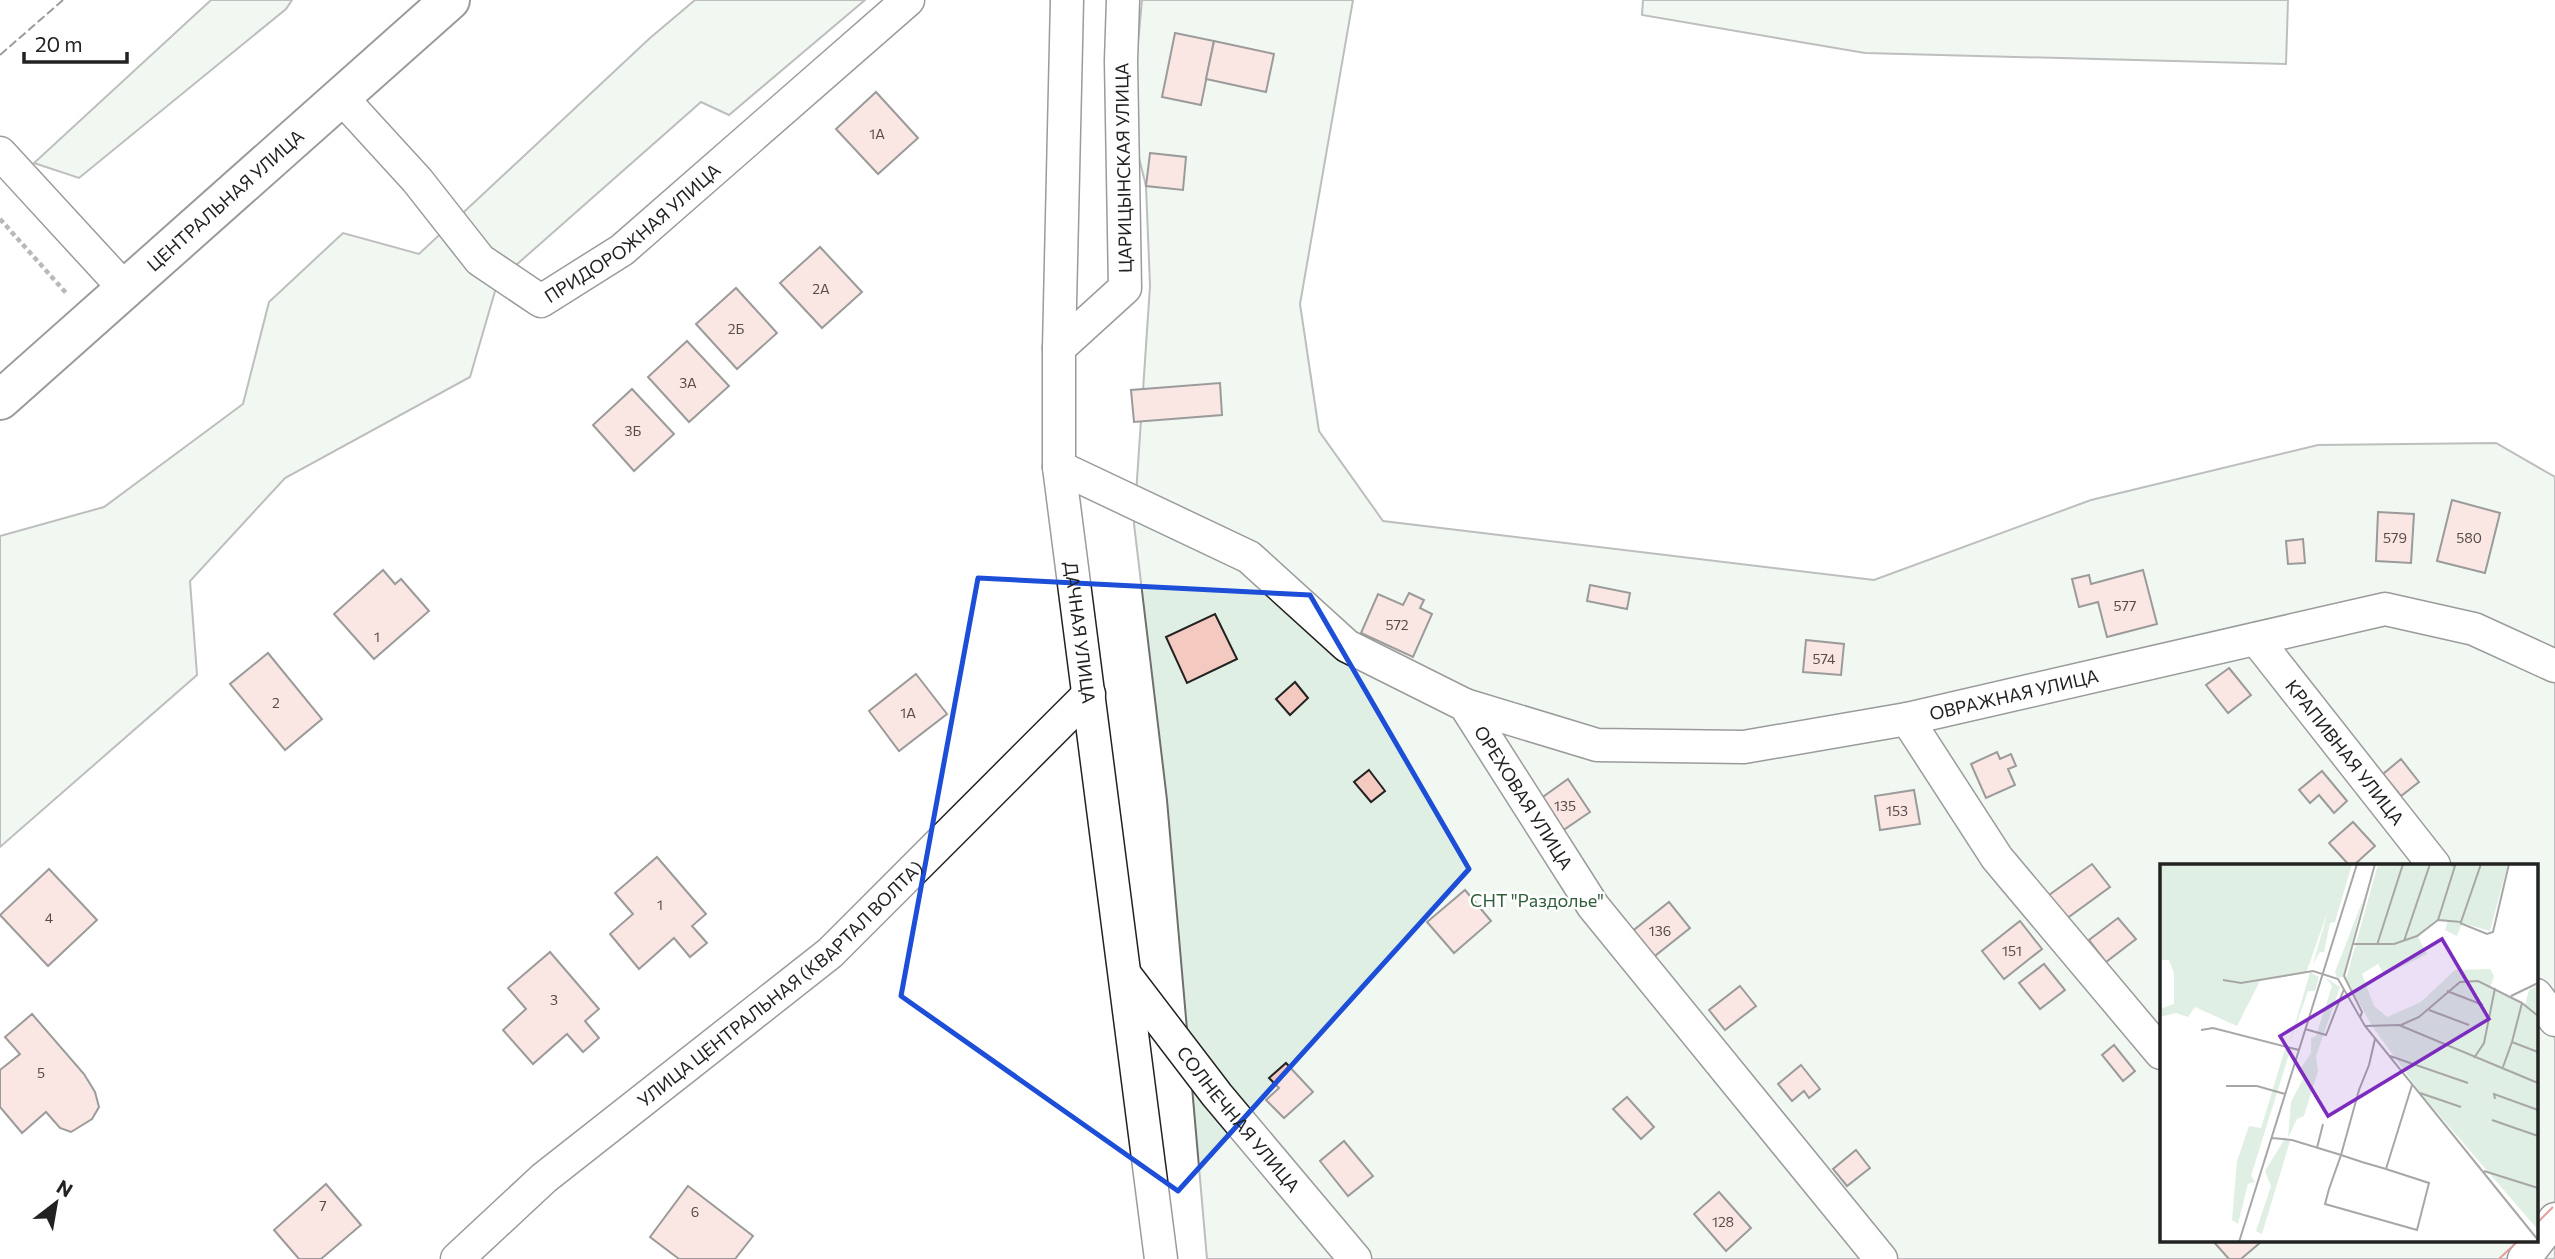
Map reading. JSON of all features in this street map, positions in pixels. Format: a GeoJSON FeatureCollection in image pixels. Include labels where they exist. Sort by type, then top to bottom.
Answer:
{"type":"FeatureCollection","features":[{"type":"Feature","properties":{"kind":"street","name":"ЦЕНТРАЛЬНАЯ УЛИЦА"},"geometry":{"type":"LineString","coordinates":[[0,400],[450,0]]}},
{"type":"Feature","properties":{"kind":"street","name":"ПРИДОРОЖНАЯ УЛИЦА"},"geometry":{"type":"LineString","coordinates":[[341,97],[417,180],[480,260],[541,301],[622,250],[908,0]]}},
{"type":"Feature","properties":{"kind":"street","name":"ДАЧНАЯ УЛИЦА"},"geometry":{"type":"LineString","coordinates":[[1067,0],[1059,467],[1161,1259]]}},
{"type":"Feature","properties":{"kind":"street","name":"ЦАРИЦЫНСКАЯ УЛИЦА"},"geometry":{"type":"LineString","coordinates":[[1059,348],[1125,288],[1121,61],[1123,0]]}},
{"type":"Feature","properties":{"kind":"street"},"geometry":{"type":"LineString","coordinates":[[0,153],[124,289]]}},
{"type":"Feature","properties":{"kind":"street"},"geometry":{"type":"LineString","coordinates":[[1059,467],[1249,557],[1347,646],[1465,705]]}},
{"type":"Feature","properties":{"kind":"street","name":"ОВРАЖНАЯ УЛИЦА"},"geometry":{"type":"LineString","coordinates":[[1465,705],[1597,745],[1744,747],[1907,719],[2385,609],[2474,629],[2555,666]]}},
{"type":"Feature","properties":{"kind":"street","name":"КРАПИВНАЯ УЛИЦА"},"geometry":{"type":"LineString","coordinates":[[2256,639],[2433,864]]}},
{"type":"Feature","properties":{"kind":"street","name":"УЛИЦА ЦЕНТРАЛЬНАЯ (КВАРТАЛ ВОЛТА)"},"geometry":{"type":"LineString","coordinates":[[457,1259],[544,1178],[830,953],[1089,694]]}},
{"type":"Feature","properties":{"kind":"street","name":"ОРЕХОВАЯ УЛИЦА"},"geometry":{"type":"LineString","coordinates":[[1465,705],[1593,906],[1881,1259]]}},
{"type":"Feature","properties":{"kind":"street"},"geometry":{"type":"LineString","coordinates":[[1907,719],[1997,858],[2160,1052]]}},
{"type":"Feature","properties":{"kind":"street","name":"СОЛНЕЧНАЯ УЛИЦА"},"geometry":{"type":"LineString","coordinates":[[1125,975],[1217,1096],[1355,1259]]}},
{"type":"Feature","properties":{"kind":"street"},"geometry":{"type":"LineString","coordinates":[[2538,999],[2555,1020]]}},
{"type":"Feature","properties":{"kind":"street"},"geometry":{"type":"LineString","coordinates":[[2538,1242],[2555,1219]]}},
{"type":"Feature","properties":{"kind":"street"},"geometry":{"type":"LineString","coordinates":[[2525,1259],[2538,1242]]}},
{"type":"Feature","properties":{"kind":"path"},"geometry":{"type":"LineString","coordinates":[[0,219],[90,320]]}},
{"type":"Feature","properties":{"kind":"highlighted area"},"geometry":{"type":"Polygon","coordinates":[[[978,578],[1310,595],[1469,869],[1178,1191],[901,996],[978,578]]]}},
{"type":"Feature","properties":{"kind":"green space"},"geometry":{"type":"Polygon","coordinates":[[[211,0],[292,0],[286,9],[79,178],[34,163],[211,0]]]}},
{"type":"Feature","properties":{"kind":"green space"},"geometry":{"type":"Polygon","coordinates":[[[695,0],[865,0],[729,115],[701,102],[498,281],[470,377],[285,478],[190,581],[197,675],[0,847],[0,536],[104,507],[243,404],[269,302],[343,233],[419,254],[650,38],[695,0]]]}},
{"type":"Feature","properties":{"kind":"green space","name":"СНТ \"Раздолье\""},"geometry":{"type":"Polygon","coordinates":[[[1142,0],[1353,0],[1300,304],[1319,431],[1383,521],[1874,580],[2091,500],[2318,445],[2496,443],[2555,477],[2555,1259],[1207,1259],[1167,800],[1134,524],[1150,286],[1146,186],[1135,142],[1133,97],[1142,0]]]}},
{"type":"Feature","properties":{"kind":"green space"},"geometry":{"type":"Polygon","coordinates":[[[1643,0],[2288,0],[2286,64],[1865,53],[1642,15],[1643,0]]]}},
{"type":"Feature","properties":{"kind":"building"},"geometry":{"type":"Polygon","coordinates":[[[1175,33],[1214,41],[1201,105],[1162,97],[1175,33]]]}},
{"type":"Feature","properties":{"kind":"building"},"geometry":{"type":"Polygon","coordinates":[[[1214,41],[1274,54],[1266,92],[1206,79],[1214,41]]]}},
{"type":"Feature","properties":{"kind":"building"},"geometry":{"type":"Polygon","coordinates":[[[876,92],[918,138],[878,174],[836,129],[876,92]]]}},
{"type":"Feature","properties":{"kind":"building"},"geometry":{"type":"Polygon","coordinates":[[[1150,153],[1186,157],[1183,190],[1146,186],[1150,153]]]}},
{"type":"Feature","properties":{"kind":"building"},"geometry":{"type":"Polygon","coordinates":[[[820,247],[862,292],[822,328],[780,283],[820,247]]]}},
{"type":"Feature","properties":{"kind":"building"},"geometry":{"type":"Polygon","coordinates":[[[736,288],[777,333],[737,369],[696,324],[736,288]]]}},
{"type":"Feature","properties":{"kind":"building"},"geometry":{"type":"Polygon","coordinates":[[[687,341],[729,386],[689,422],[648,377],[687,341]]]}},
{"type":"Feature","properties":{"kind":"building"},"geometry":{"type":"Polygon","coordinates":[[[1220,383],[1222,415],[1134,422],[1131,390],[1220,383]]]}},
{"type":"Feature","properties":{"kind":"building"},"geometry":{"type":"Polygon","coordinates":[[[632,389],[674,434],[634,471],[593,425],[632,389]]]}},
{"type":"Feature","properties":{"kind":"building"},"geometry":{"type":"Polygon","coordinates":[[[2452,500],[2500,513],[2485,573],[2437,561],[2452,500]]]}},
{"type":"Feature","properties":{"kind":"building"},"geometry":{"type":"Polygon","coordinates":[[[2378,512],[2414,514],[2411,563],[2376,561],[2378,512]]]}},
{"type":"Feature","properties":{"kind":"building"},"geometry":{"type":"Polygon","coordinates":[[[2303,539],[2305,563],[2288,564],[2286,541],[2303,539]]]}},
{"type":"Feature","properties":{"kind":"building"},"geometry":{"type":"Polygon","coordinates":[[[383,570],[395,584],[401,579],[429,611],[374,659],[334,614],[383,570]]]}},
{"type":"Feature","properties":{"kind":"building"},"geometry":{"type":"Polygon","coordinates":[[[2143,570],[2157,624],[2107,637],[2098,602],[2079,607],[2072,579],[2089,575],[2091,584],[2143,570]]]}},
{"type":"Feature","properties":{"kind":"building"},"geometry":{"type":"Polygon","coordinates":[[[1590,585],[1630,593],[1627,609],[1587,601],[1590,585]]]}},
{"type":"Feature","properties":{"kind":"building"},"geometry":{"type":"Polygon","coordinates":[[[1409,593],[1424,600],[1420,608],[1432,614],[1413,657],[1361,633],[1378,594],[1403,605],[1409,593]]]}},
{"type":"Feature","properties":{"kind":"building"},"geometry":{"type":"Polygon","coordinates":[[[1215,614],[1237,659],[1187,683],[1166,637],[1215,614]]]}},
{"type":"Feature","properties":{"kind":"building"},"geometry":{"type":"Polygon","coordinates":[[[1806,640],[1844,644],[1841,675],[1803,672],[1806,640]]]}},
{"type":"Feature","properties":{"kind":"building"},"geometry":{"type":"Polygon","coordinates":[[[268,653],[322,719],[285,750],[230,684],[268,653]]]}},
{"type":"Feature","properties":{"kind":"building"},"geometry":{"type":"Polygon","coordinates":[[[2229,668],[2251,695],[2228,713],[2206,685],[2229,668]]]}},
{"type":"Feature","properties":{"kind":"building"},"geometry":{"type":"Polygon","coordinates":[[[916,674],[947,714],[899,751],[869,711],[916,674]]]}},
{"type":"Feature","properties":{"kind":"building"},"geometry":{"type":"Polygon","coordinates":[[[1295,682],[1308,698],[1290,715],[1276,699],[1295,682]]]}},
{"type":"Feature","properties":{"kind":"building"},"geometry":{"type":"Polygon","coordinates":[[[1997,752],[2000,759],[2011,754],[2016,766],[2008,769],[2015,785],[1986,798],[1971,764],[1997,752]]]}},
{"type":"Feature","properties":{"kind":"building"},"geometry":{"type":"Polygon","coordinates":[[[2401,759],[2419,782],[2401,796],[2383,774],[2401,759]]]}},
{"type":"Feature","properties":{"kind":"building"},"geometry":{"type":"Polygon","coordinates":[[[1369,770],[1385,791],[1371,802],[1354,782],[1369,770]]]}},
{"type":"Feature","properties":{"kind":"building"},"geometry":{"type":"Polygon","coordinates":[[[2322,771],[2347,801],[2334,813],[2319,795],[2310,803],[2299,790],[2322,771]]]}},
{"type":"Feature","properties":{"kind":"building"},"geometry":{"type":"Polygon","coordinates":[[[1568,779],[1590,812],[1562,831],[1540,799],[1568,779]]]}},
{"type":"Feature","properties":{"kind":"building"},"geometry":{"type":"Polygon","coordinates":[[[1914,790],[1920,824],[1880,830],[1875,796],[1914,790]]]}},
{"type":"Feature","properties":{"kind":"building"},"geometry":{"type":"Polygon","coordinates":[[[2353,822],[2375,846],[2355,864],[2348,864],[2329,843],[2353,822]]]}},
{"type":"Feature","properties":{"kind":"building"},"geometry":{"type":"Polygon","coordinates":[[[657,857],[706,914],[692,926],[707,943],[690,957],[674,938],[639,969],[610,934],[633,914],[615,893],[657,857]]]}},
{"type":"Feature","properties":{"kind":"building"},"geometry":{"type":"Polygon","coordinates":[[[2092,864],[2110,887],[2066,919],[2049,895],[2092,864]]]}},
{"type":"Feature","properties":{"kind":"building"},"geometry":{"type":"Polygon","coordinates":[[[49,869],[97,920],[48,966],[0,915],[49,869]]]}},
{"type":"Feature","properties":{"kind":"building"},"geometry":{"type":"Polygon","coordinates":[[[1465,890],[1491,921],[1454,953],[1427,922],[1465,890]]]}},
{"type":"Feature","properties":{"kind":"building"},"geometry":{"type":"Polygon","coordinates":[[[1669,902],[1690,928],[1651,959],[1630,933],[1669,902]]]}},
{"type":"Feature","properties":{"kind":"building"},"geometry":{"type":"Polygon","coordinates":[[[2118,918],[2136,939],[2106,962],[2089,940],[2118,918]]]}},
{"type":"Feature","properties":{"kind":"building"},"geometry":{"type":"Polygon","coordinates":[[[2020,921],[2042,949],[2004,979],[1982,951],[2020,921]]]}},
{"type":"Feature","properties":{"kind":"building"},"geometry":{"type":"Polygon","coordinates":[[[550,952],[599,1009],[585,1021],[599,1038],[583,1052],[567,1034],[533,1064],[503,1030],[526,1009],[508,988],[550,952]]]}},
{"type":"Feature","properties":{"kind":"building"},"geometry":{"type":"Polygon","coordinates":[[[2044,964],[2065,990],[2040,1009],[2019,983],[2044,964]]]}},
{"type":"Feature","properties":{"kind":"building"},"geometry":{"type":"Polygon","coordinates":[[[1740,986],[1756,1006],[1725,1030],[1709,1010],[1740,986]]]}},
{"type":"Feature","properties":{"kind":"building"},"geometry":{"type":"Polygon","coordinates":[[[32,1014],[84,1074],[95,1092],[99,1107],[92,1119],[71,1132],[60,1128],[46,1112],[22,1133],[0,1107],[0,1070],[20,1054],[5,1037],[32,1014]]]}},
{"type":"Feature","properties":{"kind":"building"},"geometry":{"type":"Polygon","coordinates":[[[2114,1045],[2135,1071],[2123,1081],[2102,1055],[2114,1045]]]}},
{"type":"Feature","properties":{"kind":"building"},"geometry":{"type":"Polygon","coordinates":[[[1286,1063],[1313,1092],[1284,1118],[1266,1100],[1279,1088],[1269,1078],[1286,1063]]]}},
{"type":"Feature","properties":{"kind":"building"},"geometry":{"type":"Polygon","coordinates":[[[1801,1065],[1820,1089],[1809,1098],[1804,1091],[1792,1101],[1778,1084],[1801,1065]]]}},
{"type":"Feature","properties":{"kind":"building"},"geometry":{"type":"Polygon","coordinates":[[[1627,1097],[1654,1127],[1641,1139],[1613,1109],[1627,1097]]]}},
{"type":"Feature","properties":{"kind":"building"},"geometry":{"type":"Polygon","coordinates":[[[1344,1141],[1373,1176],[1348,1196],[1320,1161],[1344,1141]]]}},
{"type":"Feature","properties":{"kind":"building"},"geometry":{"type":"Polygon","coordinates":[[[1856,1150],[1870,1168],[1847,1186],[1833,1169],[1856,1150]]]}},
{"type":"Feature","properties":{"kind":"building"},"geometry":{"type":"Polygon","coordinates":[[[326,1184],[361,1225],[321,1259],[299,1259],[274,1230],[326,1184]]]}},
{"type":"Feature","properties":{"kind":"building"},"geometry":{"type":"Polygon","coordinates":[[[688,1186],[753,1236],[735,1259],[679,1259],[650,1237],[688,1186]]]}},
{"type":"Feature","properties":{"kind":"building"},"geometry":{"type":"Polygon","coordinates":[[[1719,1192],[1751,1228],[1726,1251],[1694,1214],[1719,1192]]]}},
{"type":"Feature","properties":{"kind":"building"},"geometry":{"type":"Polygon","coordinates":[[[2214,1242],[2261,1242],[2241,1259],[2229,1259],[2214,1242]]]}},
{"type":"Feature","properties":{"kind":"fence"},"geometry":{"type":"LineString","coordinates":[[0,55],[63,0]]}},
{"type":"Feature","properties":{"kind":"power"},"geometry":{"type":"LineString","coordinates":[[2538,1222],[2555,1205]]}},
{"type":"Feature","properties":{"kind":"power"},"geometry":{"type":"LineString","coordinates":[[2499,1259],[2517,1242]]}}]}
